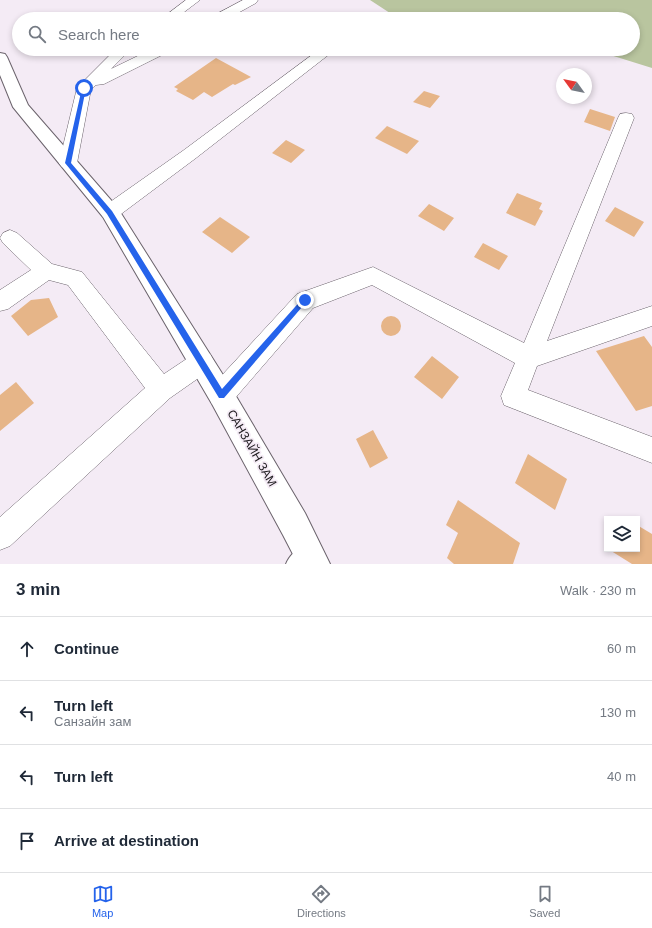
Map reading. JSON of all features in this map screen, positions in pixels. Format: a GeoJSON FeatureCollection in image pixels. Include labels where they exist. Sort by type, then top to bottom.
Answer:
{"type":"FeatureCollection","features":[{"type":"Feature","properties":{"kind":"main road","name":"САНЗАЙН ЗАМ"},"geometry":{"type":"LineString","coordinates":[[0,57],[21,107],[110,212],[202,362],[294,524],[305,559]]}},
{"type":"Feature","properties":{"kind":"street"},"geometry":{"type":"LineString","coordinates":[[177,12],[194,0]]}},
{"type":"Feature","properties":{"kind":"street"},"geometry":{"type":"LineString","coordinates":[[231,12],[252,0]]}},
{"type":"Feature","properties":{"kind":"street"},"geometry":{"type":"LineString","coordinates":[[68,163],[84,88],[117,56]]}},
{"type":"Feature","properties":{"kind":"street"},"geometry":{"type":"LineString","coordinates":[[84,88],[149,56]]}},
{"type":"Feature","properties":{"kind":"street"},"geometry":{"type":"LineString","coordinates":[[110,212],[190,154],[320,56]]}},
{"type":"Feature","properties":{"kind":"street"},"geometry":{"type":"LineString","coordinates":[[626,118],[544,324],[513,396],[652,450]]}},
{"type":"Feature","properties":{"kind":"street"},"geometry":{"type":"LineString","coordinates":[[10,238],[46,271],[75,278],[161,390]]}},
{"type":"Feature","properties":{"kind":"street"},"geometry":{"type":"LineString","coordinates":[[0,302],[46,271]]}},
{"type":"Feature","properties":{"kind":"street"},"geometry":{"type":"LineString","coordinates":[[222,395],[305,300],[373,276],[529,358],[652,316]]}},
{"type":"Feature","properties":{"kind":"street"},"geometry":{"type":"LineString","coordinates":[[0,536],[161,390],[202,362]]}},
{"type":"Feature","properties":{"kind":"green space"},"geometry":{"type":"Polygon","coordinates":[[[370,0],[652,0],[652,68],[613,56],[640,56],[640,12],[388,12],[370,0]]]}},
{"type":"Feature","properties":{"kind":"building"},"geometry":{"type":"Polygon","coordinates":[[[216,58],[251,77],[235,85],[233,84],[212,97],[204,92],[193,100],[176,91],[178,89],[174,87],[216,58]]]}},
{"type":"Feature","properties":{"kind":"building"},"geometry":{"type":"Polygon","coordinates":[[[424,91],[440,96],[430,108],[413,102],[424,91]]]}},
{"type":"Feature","properties":{"kind":"building"},"geometry":{"type":"Polygon","coordinates":[[[590,109],[615,117],[610,131],[584,122],[590,109]]]}},
{"type":"Feature","properties":{"kind":"building"},"geometry":{"type":"Polygon","coordinates":[[[387,126],[419,141],[407,154],[375,138],[387,126]]]}},
{"type":"Feature","properties":{"kind":"building"},"geometry":{"type":"Polygon","coordinates":[[[286,140],[305,150],[291,163],[272,153],[286,140]]]}},
{"type":"Feature","properties":{"kind":"building"},"geometry":{"type":"Polygon","coordinates":[[[517,193],[542,203],[539,209],[543,211],[535,226],[506,213],[517,193]]]}},
{"type":"Feature","properties":{"kind":"building"},"geometry":{"type":"Polygon","coordinates":[[[429,204],[454,218],[444,231],[418,216],[429,204]]]}},
{"type":"Feature","properties":{"kind":"building"},"geometry":{"type":"Polygon","coordinates":[[[615,207],[644,222],[634,237],[605,221],[615,207]]]}},
{"type":"Feature","properties":{"kind":"building"},"geometry":{"type":"Polygon","coordinates":[[[220,217],[250,237],[232,253],[202,232],[220,217]]]}},
{"type":"Feature","properties":{"kind":"building"},"geometry":{"type":"Polygon","coordinates":[[[483,243],[508,256],[499,270],[474,257],[483,243]]]}},
{"type":"Feature","properties":{"kind":"building"},"geometry":{"type":"Polygon","coordinates":[[[49,298],[58,317],[28,336],[11,316],[31,300],[49,298]]]}},
{"type":"Feature","properties":{"kind":"building"},"geometry":{"type":"Polygon","coordinates":[[[391,316],[398,319],[401,326],[398,333],[391,336],[384,333],[381,326],[384,319],[391,316]]]}},
{"type":"Feature","properties":{"kind":"building"},"geometry":{"type":"Polygon","coordinates":[[[644,336],[652,347],[652,406],[636,411],[596,351],[644,336]]]}},
{"type":"Feature","properties":{"kind":"building"},"geometry":{"type":"Polygon","coordinates":[[[432,356],[459,377],[442,399],[414,377],[432,356]]]}},
{"type":"Feature","properties":{"kind":"building"},"geometry":{"type":"Polygon","coordinates":[[[16,382],[34,403],[0,431],[0,395],[16,382]]]}},
{"type":"Feature","properties":{"kind":"building"},"geometry":{"type":"Polygon","coordinates":[[[373,430],[388,458],[370,468],[356,439],[373,430]]]}},
{"type":"Feature","properties":{"kind":"building"},"geometry":{"type":"Polygon","coordinates":[[[528,454],[567,479],[555,510],[515,483],[528,454]]]}},
{"type":"Feature","properties":{"kind":"building"},"geometry":{"type":"Polygon","coordinates":[[[458,500],[520,543],[513,564],[454,564],[447,558],[458,533],[446,525],[458,500]]]}},
{"type":"Feature","properties":{"kind":"building"},"geometry":{"type":"Polygon","coordinates":[[[640,527],[652,534],[652,564],[632,564],[613,552],[640,552],[640,527]]]}},
{"type":"Feature","properties":{"kind":"route"},"geometry":{"type":"LineString","coordinates":[[84,88],[68,163],[110,212],[222,395],[305,300]]}}]}
